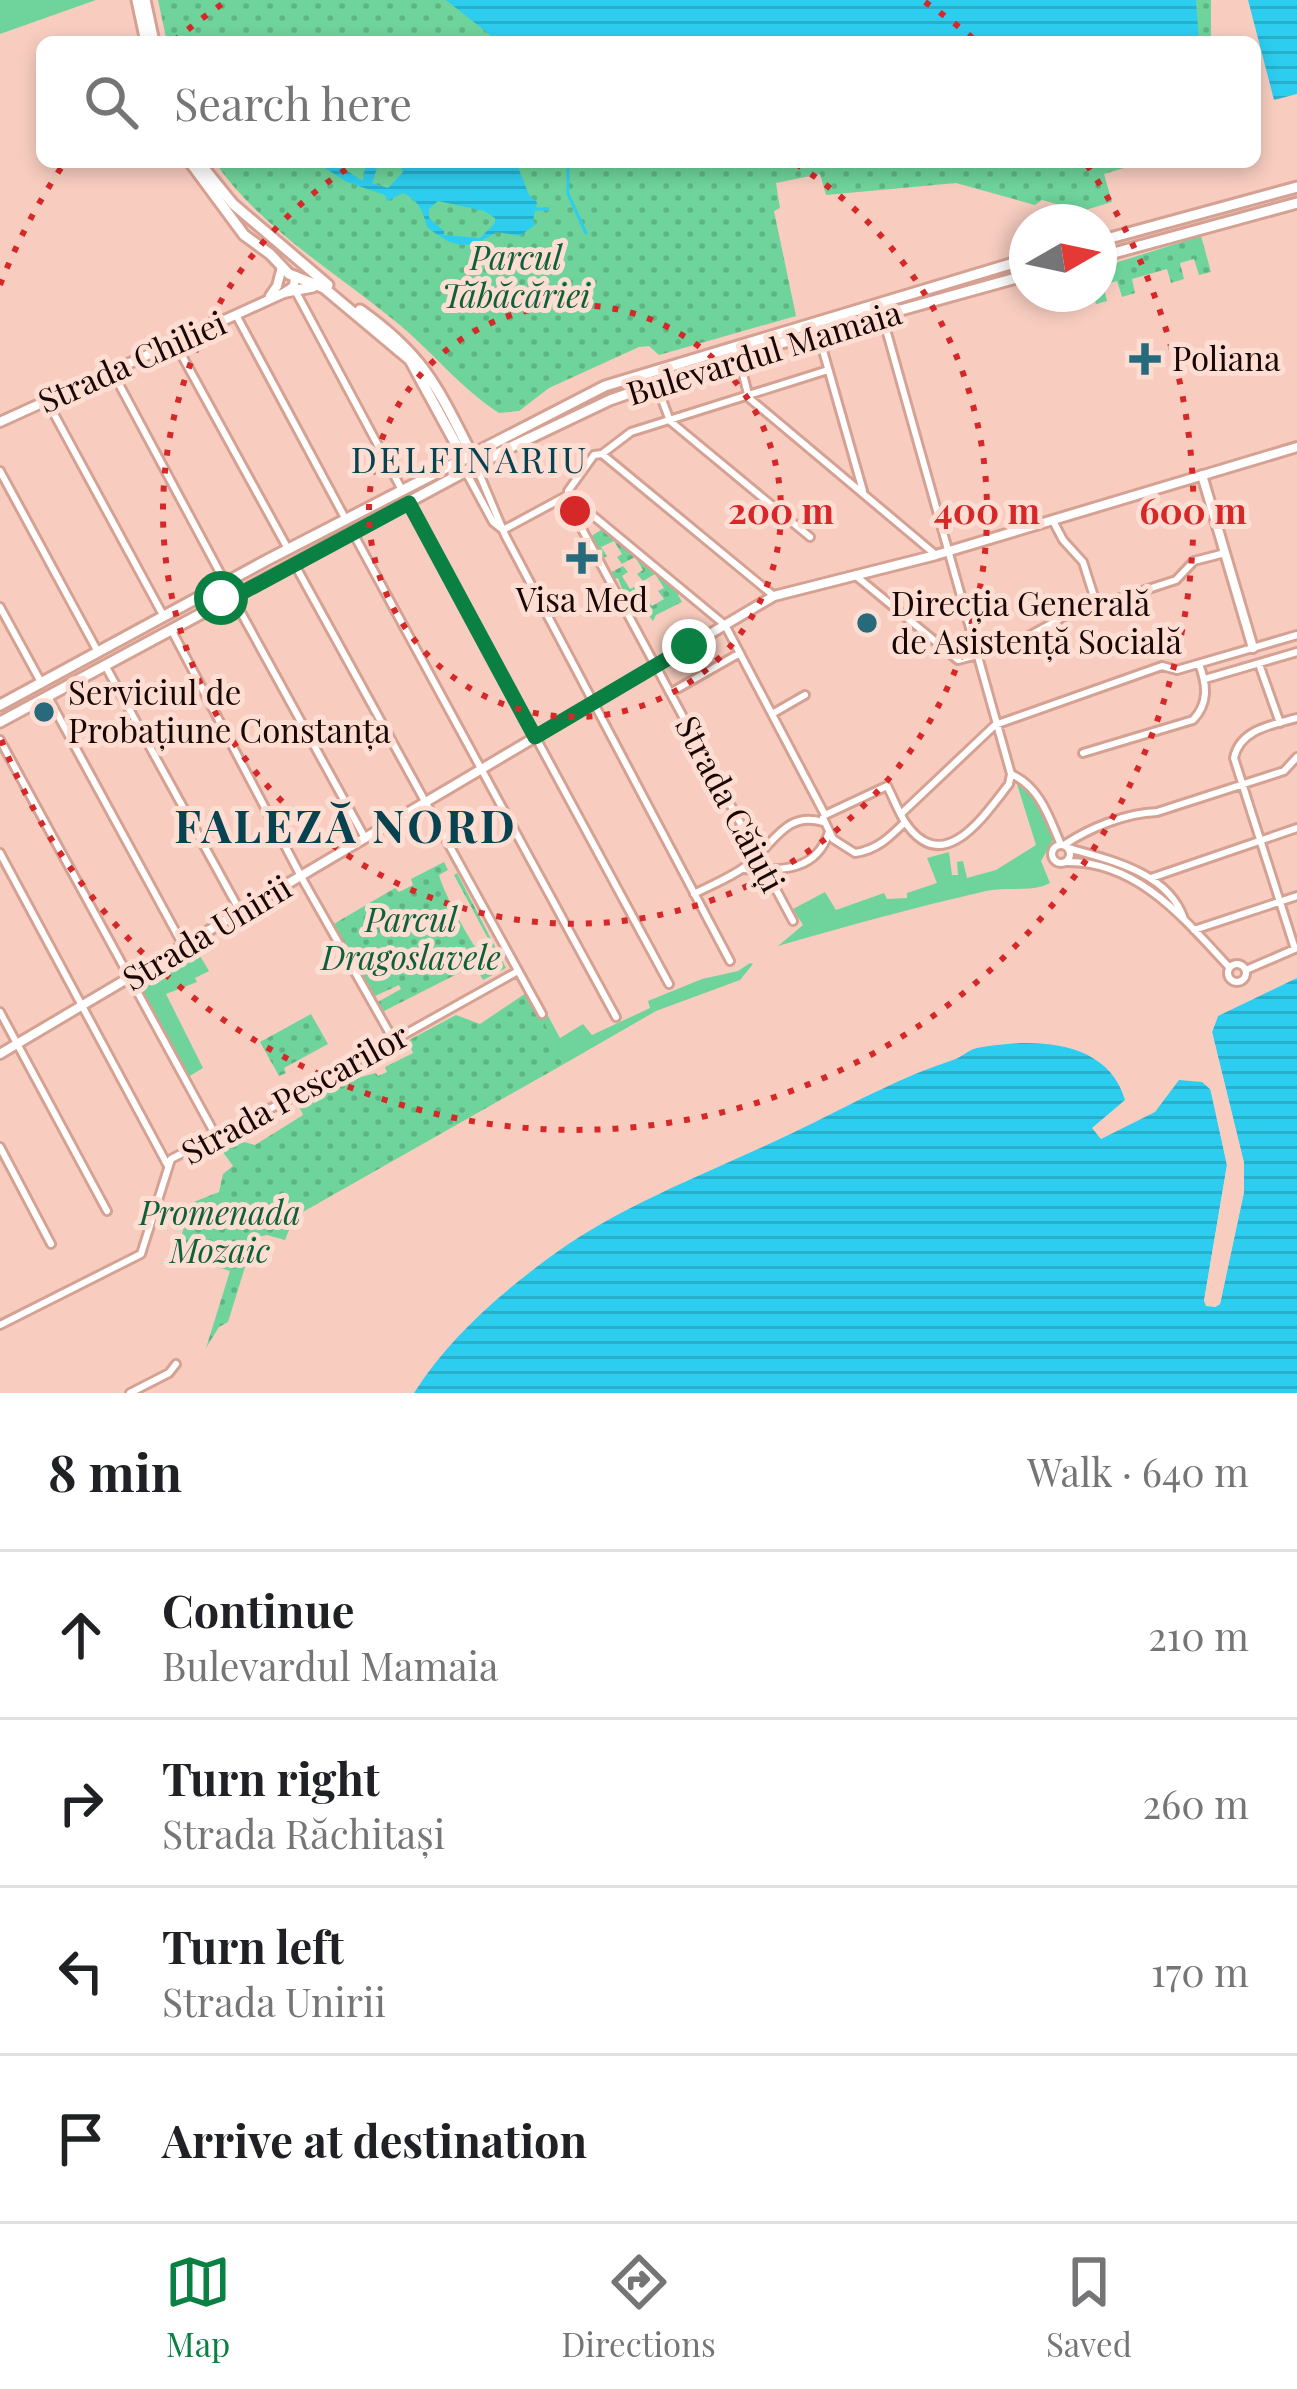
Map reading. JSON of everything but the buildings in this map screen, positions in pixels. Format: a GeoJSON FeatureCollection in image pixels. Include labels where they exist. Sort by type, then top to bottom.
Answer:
{"type":"FeatureCollection","features":[{"type":"Feature","properties":{"kind":"main road"},"geometry":{"type":"LineString","coordinates":[[141,0],[149,36]]}},
{"type":"Feature","properties":{"kind":"main road"},"geometry":{"type":"LineString","coordinates":[[195,168],[242,230],[295,281],[394,334],[420,360],[471,469]]}},
{"type":"Feature","properties":{"kind":"main road"},"geometry":{"type":"LineString","coordinates":[[204,168],[228,199],[254,221],[295,281],[324,288],[410,360],[467,455]]}},
{"type":"Feature","properties":{"kind":"main road"},"geometry":{"type":"LineString","coordinates":[[1117,237],[1297,187]]}},
{"type":"Feature","properties":{"kind":"main road"},"geometry":{"type":"LineString","coordinates":[[1117,252],[1297,203]]}},
{"type":"Feature","properties":{"kind":"main road"},"geometry":{"type":"LineString","coordinates":[[242,230],[254,221]]}},
{"type":"Feature","properties":{"kind":"main road","name":"Bulevardul Mamaia"},"geometry":{"type":"LineString","coordinates":[[0,705],[268,559],[605,386],[1009,264]]}},
{"type":"Feature","properties":{"kind":"main road","name":"Bulevardul Mamaia"},"geometry":{"type":"LineString","coordinates":[[0,722],[471,469],[610,400],[738,355],[1009,280]]}},
{"type":"Feature","properties":{"kind":"main road"},"geometry":{"type":"LineString","coordinates":[[229,600],[221,591],[268,559]]}},
{"type":"Feature","properties":{"kind":"main road"},"geometry":{"type":"LineString","coordinates":[[64,689],[106,661],[103,651]]}},
{"type":"Feature","properties":{"kind":"street","name":"Strada Chiliei"},"geometry":{"type":"LineString","coordinates":[[265,301],[278,286],[282,267]]}},
{"type":"Feature","properties":{"kind":"street","name":"Strada Chiliei"},"geometry":{"type":"LineString","coordinates":[[0,422],[236,315],[295,281]]}},
{"type":"Feature","properties":{"kind":"street"},"geometry":{"type":"LineString","coordinates":[[295,281],[402,490]]}},
{"type":"Feature","properties":{"kind":"street"},"geometry":{"type":"LineString","coordinates":[[236,315],[346,519]]}},
{"type":"Feature","properties":{"kind":"street"},"geometry":{"type":"LineString","coordinates":[[694,894],[743,868],[788,824],[800,818],[824,818],[887,786],[903,817],[932,844],[951,844],[962,838],[1003,791],[1011,774],[942,554],[882,315]]}},
{"type":"Feature","properties":{"kind":"street"},"geometry":{"type":"LineString","coordinates":[[818,333],[864,494]]}},
{"type":"Feature","properties":{"kind":"street"},"geometry":{"type":"LineString","coordinates":[[175,343],[288,549]]}},
{"type":"Feature","properties":{"kind":"street"},"geometry":{"type":"LineString","coordinates":[[738,355],[749,398],[942,554]]}},
{"type":"Feature","properties":{"kind":"street"},"geometry":{"type":"LineString","coordinates":[[568,496],[569,486],[594,455],[631,432],[828,370]]}},
{"type":"Feature","properties":{"kind":"street"},"geometry":{"type":"LineString","coordinates":[[112,371],[226,584]]}},
{"type":"Feature","properties":{"kind":"street"},"geometry":{"type":"LineString","coordinates":[[656,382],[670,421],[810,537]]}},
{"type":"Feature","properties":{"kind":"street"},"geometry":{"type":"LineString","coordinates":[[46,401],[165,618]]}},
{"type":"Feature","properties":{"kind":"street","name":"Strada Unirii"},"geometry":{"type":"LineString","coordinates":[[0,1054],[774,596],[942,554],[1297,447]]}},
{"type":"Feature","properties":{"kind":"street"},"geometry":{"type":"LineString","coordinates":[[602,454],[774,596]]}},
{"type":"Feature","properties":{"kind":"street"},"geometry":{"type":"LineString","coordinates":[[471,469],[730,961]]}},
{"type":"Feature","properties":{"kind":"street"},"geometry":{"type":"LineString","coordinates":[[0,471],[103,651]]}},
{"type":"Feature","properties":{"kind":"street"},"geometry":{"type":"LineString","coordinates":[[1202,476],[1253,648]]}},
{"type":"Feature","properties":{"kind":"street"},"geometry":{"type":"LineString","coordinates":[[503,530],[568,496]]}},
{"type":"Feature","properties":{"kind":"street"},"geometry":{"type":"LineString","coordinates":[[568,496],[724,625],[829,832],[844,849],[855,853],[887,840],[903,817],[995,724],[1162,666],[1178,670],[1297,635]]}},
{"type":"Feature","properties":{"kind":"street","name":"Strada Căiuți"},"geometry":{"type":"LineString","coordinates":[[568,496],[569,506],[793,921]]}},
{"type":"Feature","properties":{"kind":"street"},"geometry":{"type":"LineString","coordinates":[[409,503],[669,984]]}},
{"type":"Feature","properties":{"kind":"street"},"geometry":{"type":"LineString","coordinates":[[1053,521],[1083,562],[1097,607]]}},
{"type":"Feature","properties":{"kind":"street"},"geometry":{"type":"LineString","coordinates":[[353,533],[616,1018]]}},
{"type":"Feature","properties":{"kind":"street"},"geometry":{"type":"LineString","coordinates":[[856,576],[958,660],[1011,646],[1064,616],[1176,580],[1195,561],[1225,553]]}},
{"type":"Feature","properties":{"kind":"street"},"geometry":{"type":"LineString","coordinates":[[295,565],[542,1014]]}},
{"type":"Feature","properties":{"kind":"street"},"geometry":{"type":"LineString","coordinates":[[229,600],[365,838]]}},
{"type":"Feature","properties":{"kind":"street"},"geometry":{"type":"LineString","coordinates":[[0,607],[41,684]]}},
{"type":"Feature","properties":{"kind":"street"},"geometry":{"type":"LineString","coordinates":[[172,631],[394,1040]]}},
{"type":"Feature","properties":{"kind":"street"},"geometry":{"type":"LineString","coordinates":[[1205,679],[1297,652]]}},
{"type":"Feature","properties":{"kind":"street"},"geometry":{"type":"LineString","coordinates":[[670,693],[740,653]]}},
{"type":"Feature","properties":{"kind":"street"},"geometry":{"type":"LineString","coordinates":[[1258,663],[1280,723]]}},
{"type":"Feature","properties":{"kind":"street"},"geometry":{"type":"LineString","coordinates":[[1083,753],[1192,720],[1204,700],[1205,679],[1198,664]]}},
{"type":"Feature","properties":{"kind":"street"},"geometry":{"type":"LineString","coordinates":[[106,667],[241,913]]}},
{"type":"Feature","properties":{"kind":"street"},"geometry":{"type":"LineString","coordinates":[[772,714],[805,695]]}},
{"type":"Feature","properties":{"kind":"street"},"geometry":{"type":"LineString","coordinates":[[48,698],[184,947]]}},
{"type":"Feature","properties":{"kind":"street"},"geometry":{"type":"LineString","coordinates":[[1246,970],[1296,949],[1234,767],[1236,745],[1245,736],[1297,718]]}},
{"type":"Feature","properties":{"kind":"street"},"geometry":{"type":"LineString","coordinates":[[0,740],[216,1136]]}},
{"type":"Feature","properties":{"kind":"street"},"geometry":{"type":"LineString","coordinates":[[1246,970],[1244,979],[1229,978],[1229,968],[1184,919],[1137,880],[1085,862],[1058,863],[1052,850],[1080,834],[1142,812],[1157,812],[1284,772],[1297,757]]}},
{"type":"Feature","properties":{"kind":"street"},"geometry":{"type":"LineString","coordinates":[[1011,774],[1023,779],[1041,800],[1067,862]]}},
{"type":"Feature","properties":{"kind":"street"},"geometry":{"type":"LineString","coordinates":[[1151,878],[1297,828]]}},
{"type":"Feature","properties":{"kind":"street"},"geometry":{"type":"LineString","coordinates":[[743,868],[813,861],[829,832]]}},
{"type":"Feature","properties":{"kind":"street"},"geometry":{"type":"LineString","coordinates":[[1064,846],[1151,878],[1184,919]]}},
{"type":"Feature","properties":{"kind":"street"},"geometry":{"type":"LineString","coordinates":[[0,853],[168,1166]]}},
{"type":"Feature","properties":{"kind":"street"},"geometry":{"type":"LineString","coordinates":[[1194,930],[1297,896]]}},
{"type":"Feature","properties":{"kind":"street"},"geometry":{"type":"LineString","coordinates":[[1229,968],[1240,964],[1246,970]]}},
{"type":"Feature","properties":{"kind":"street","name":"Strada Pescarilor"},"geometry":{"type":"LineString","coordinates":[[0,1325],[141,1254],[171,1159],[518,971]]}},
{"type":"Feature","properties":{"kind":"street"},"geometry":{"type":"LineString","coordinates":[[0,1012],[107,1211]]}},
{"type":"Feature","properties":{"kind":"street"},"geometry":{"type":"LineString","coordinates":[[0,1147],[51,1244]]}},
{"type":"Feature","properties":{"kind":"street"},"geometry":{"type":"LineString","coordinates":[[130,1393],[170,1373],[176,1364]]}},
{"type":"Feature","properties":{"kind":"green space"},"geometry":{"type":"Polygon","coordinates":[[[0,0],[96,0],[0,34],[0,0]]]}},
{"type":"Feature","properties":{"kind":"green space"},"geometry":{"type":"Polygon","coordinates":[[[158,0],[1211,0],[1211,36],[166,36],[158,0]]]}},
{"type":"Feature","properties":{"kind":"green space","name":"Parcul Tăbăcăriei"},"geometry":{"type":"Polygon","coordinates":[[[220,168],[1124,168],[1104,174],[1112,202],[1105,204],[1042,200],[1031,204],[956,183],[826,195],[820,174],[776,183],[780,208],[774,211],[796,316],[659,355],[649,346],[639,347],[549,388],[519,411],[499,413],[395,321],[254,208],[220,168]]]}},
{"type":"Feature","properties":{"kind":"green space"},"geometry":{"type":"Polygon","coordinates":[[[1201,236],[1211,272],[1199,275],[1194,259],[1180,263],[1184,279],[1171,283],[1167,269],[1132,279],[1135,293],[1122,297],[1117,262],[1201,236]]]}},
{"type":"Feature","properties":{"kind":"green space"},"geometry":{"type":"Polygon","coordinates":[[[604,528],[681,591],[682,602],[653,621],[639,603],[629,608],[618,578],[613,580],[610,573],[623,566],[628,572],[622,576],[630,589],[644,582],[648,587],[643,593],[652,606],[664,599],[658,591],[664,588],[655,574],[643,581],[635,557],[622,564],[614,541],[601,547],[607,556],[601,559],[590,537],[604,528]]]}},
{"type":"Feature","properties":{"kind":"green space"},"geometry":{"type":"Polygon","coordinates":[[[1016,781],[1037,802],[1054,838],[1041,861],[1050,883],[986,891],[778,946],[803,925],[793,909],[825,892],[836,910],[884,893],[887,899],[907,898],[907,893],[937,883],[927,858],[949,852],[952,875],[958,875],[957,862],[963,861],[967,878],[996,870],[1036,845],[1016,781]]]}},
{"type":"Feature","properties":{"kind":"green space","name":"Parcul Dragoslavele"},"geometry":{"type":"Polygon","coordinates":[[[444,862],[448,870],[439,875],[442,884],[484,959],[480,962],[485,971],[499,965],[499,959],[457,873],[506,968],[483,980],[465,947],[456,952],[465,970],[382,1012],[376,1003],[401,989],[399,985],[373,997],[332,925],[395,888],[399,892],[413,885],[411,879],[444,862]]]}},
{"type":"Feature","properties":{"kind":"green space"},"geometry":{"type":"Polygon","coordinates":[[[196,949],[209,971],[195,978],[197,982],[166,994],[203,1068],[188,1077],[138,983],[196,949]]]}},
{"type":"Feature","properties":{"kind":"green space"},"geometry":{"type":"Polygon","coordinates":[[[750,963],[740,980],[656,1011],[564,1064],[539,1017],[547,1014],[560,1038],[583,1024],[592,1035],[650,1008],[648,1001],[750,963]]]}},
{"type":"Feature","properties":{"kind":"green space","name":"Promenada Mozaic"},"geometry":{"type":"Polygon","coordinates":[[[529,991],[564,1064],[294,1217],[285,1240],[267,1235],[254,1238],[228,1322],[219,1327],[206,1348],[230,1271],[190,1259],[192,1252],[183,1252],[179,1244],[191,1203],[219,1192],[223,1174],[233,1166],[218,1145],[234,1137],[234,1131],[244,1142],[255,1145],[303,1115],[295,1098],[336,1078],[387,1072],[385,1067],[413,1053],[411,1039],[456,1015],[480,1024],[529,991]]]}},
{"type":"Feature","properties":{"kind":"green space"},"geometry":{"type":"Polygon","coordinates":[[[311,1014],[328,1044],[284,1068],[286,1073],[279,1076],[260,1042],[311,1014]]]}},
{"type":"Feature","properties":{"kind":"water"},"geometry":{"type":"Polygon","coordinates":[[[446,0],[1196,0],[1199,36],[491,36],[446,0]]]}},
{"type":"Feature","properties":{"kind":"water"},"geometry":{"type":"Polygon","coordinates":[[[1248,0],[1297,0],[1297,94],[1274,100],[1248,0]]]}},
{"type":"Feature","properties":{"kind":"water"},"geometry":{"type":"Polygon","coordinates":[[[325,168],[342,168],[363,181],[365,168],[377,168],[372,183],[388,188],[401,168],[518,168],[529,195],[537,202],[536,224],[520,236],[497,232],[462,245],[427,227],[420,207],[408,196],[403,193],[387,201],[385,195],[347,182],[325,168]],[[438,201],[429,209],[429,218],[444,235],[480,238],[495,218],[438,201]]]}},
{"type":"Feature","properties":{"kind":"water"},"geometry":{"type":"Polygon","coordinates":[[[1297,978],[1297,1393],[414,1393],[479,1316],[587,1233],[898,1081],[974,1049],[998,1045],[1064,1047],[1102,1064],[1125,1100],[1092,1128],[1101,1139],[1155,1112],[1179,1080],[1202,1082],[1211,1090],[1227,1165],[1204,1301],[1215,1307],[1220,1304],[1244,1192],[1244,1163],[1212,1032],[1218,1016],[1297,978]]]}},
{"type":"Feature","properties":{"kind":"pier"},"geometry":{"type":"Polygon","coordinates":[[[1218,1016],[1212,1032],[1244,1163],[1244,1192],[1220,1304],[1215,1307],[1204,1301],[1227,1165],[1208,1079],[1217,1088],[1233,1165],[1210,1300],[1215,1300],[1238,1192],[1238,1163],[1206,1033],[1211,1019],[1218,1016]]]}},
{"type":"Feature","properties":{"kind":"waterway"},"geometry":{"type":"LineString","coordinates":[[568,168],[568,194],[586,233]]}},
{"type":"Feature","properties":{"kind":"waterway"},"geometry":{"type":"LineString","coordinates":[[536,209],[548,209]]}},
{"type":"Feature","properties":{"kind":"place","name":"Poliana"},"geometry":{"type":"Point","coordinates":[1145,359]}},
{"type":"Feature","properties":{"kind":"place","name":"Visa Med"},"geometry":{"type":"Point","coordinates":[582,558]}},
{"type":"Feature","properties":{"kind":"place","name":"Direcția Generală de Asistență Socială"},"geometry":{"type":"Point","coordinates":[867,623]}},
{"type":"Feature","properties":{"kind":"place","name":"Serviciul de Probațiune Constanța"},"geometry":{"type":"Point","coordinates":[44,712]}},
{"type":"Feature","properties":{"kind":"district","name":"DELFINARIU"},"geometry":{"type":"Point","coordinates":[470,460]}},
{"type":"Feature","properties":{"kind":"district","name":"FALEZĂ NORD"},"geometry":{"type":"Point","coordinates":[346,827]}},
{"type":"Feature","properties":{"kind":"route"},"geometry":{"type":"LineString","coordinates":[[221,598],[225,602],[409,503],[535,737],[689,646]]}}]}
